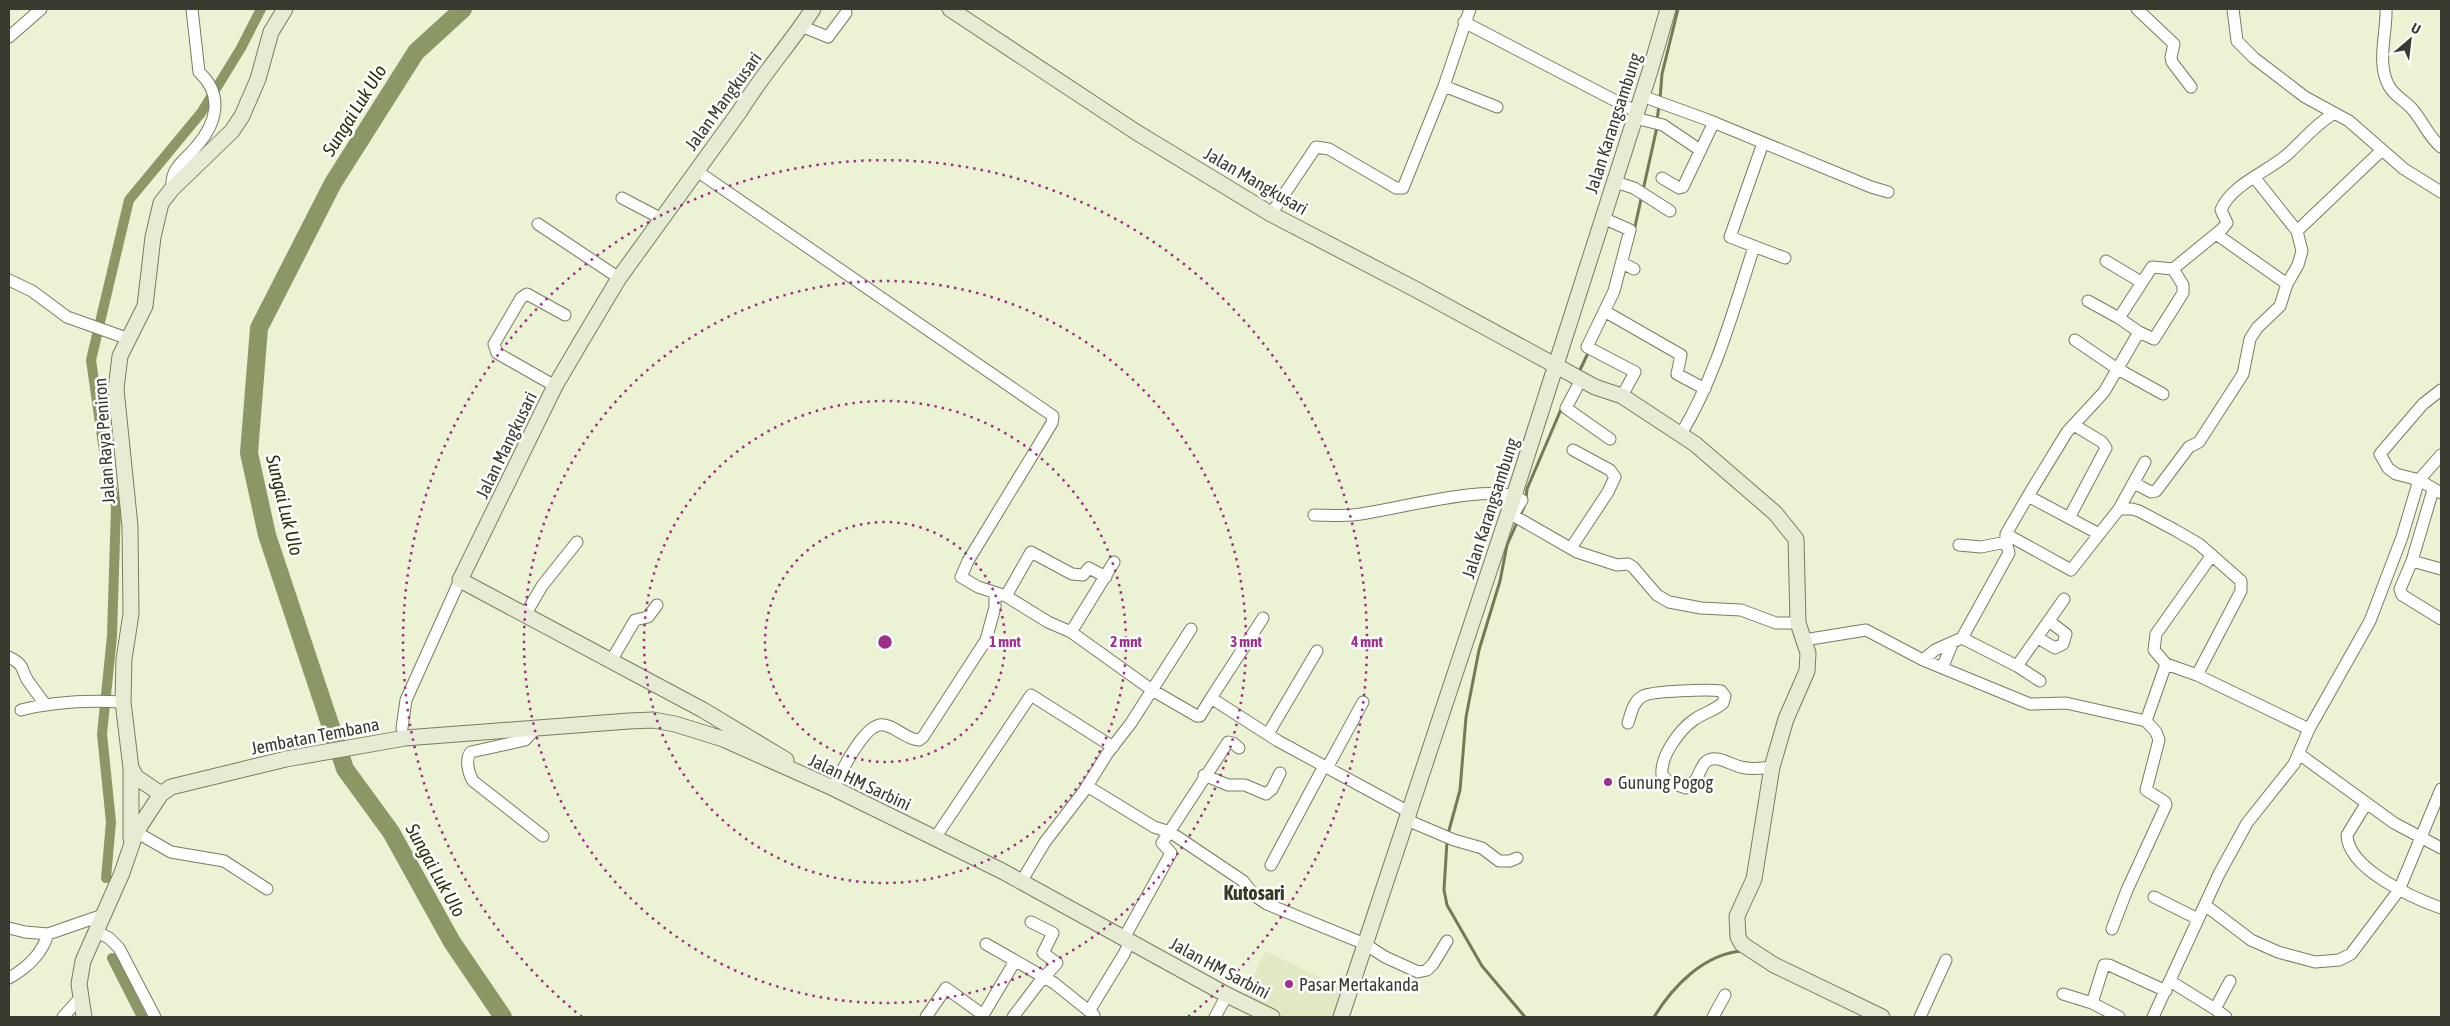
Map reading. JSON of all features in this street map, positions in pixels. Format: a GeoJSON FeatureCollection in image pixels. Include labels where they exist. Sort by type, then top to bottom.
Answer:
{"type":"FeatureCollection","features":[{"type":"Feature","properties":{"kind":"main road","name":"Jalan Raya Peniron"},"geometry":{"type":"LineString","coordinates":[[131,848],[131,768],[123,702],[124,659],[131,614],[130,526],[116,389],[120,356],[144,306],[157,218],[162,203],[172,189],[232,131],[242,116],[258,79],[271,32],[285,9]]}},
{"type":"Feature","properties":{"kind":"main road","name":"Jalan Mangkusari"},"geometry":{"type":"LineString","coordinates":[[460,580],[555,386],[619,278],[740,111],[757,83],[813,9]]}},
{"type":"Feature","properties":{"kind":"main road","name":"Jalan Mangkusari"},"geometry":{"type":"LineString","coordinates":[[950,9],[1136,132],[1270,214],[1415,288],[1596,387],[1622,396],[1680,434],[1712,458],[1775,513],[1796,539],[1798,623],[1808,653],[1807,671],[1786,720],[1772,767],[1754,879],[1737,916],[1738,937],[1742,944],[1781,969],[1882,1017]]}},
{"type":"Feature","properties":{"kind":"main road","name":"Jalan Karangsambung"},"geometry":{"type":"LineString","coordinates":[[1341,1017],[1514,496],[1615,182],[1640,117],[1654,100],[1668,9]]}},
{"type":"Feature","properties":{"kind":"main road"},"geometry":{"type":"LineString","coordinates":[[460,580],[611,660],[767,747],[789,762],[799,774]]}},
{"type":"Feature","properties":{"kind":"main road","name":"Jalan HM Sarbini"},"geometry":{"type":"LineString","coordinates":[[398,734],[629,720],[660,722],[714,736],[833,788],[934,838],[1021,882],[1227,995],[1272,1017]]}},
{"type":"Feature","properties":{"kind":"main road","name":"Jembatan Tembana"},"geometry":{"type":"LineString","coordinates":[[161,794],[172,787],[186,782],[398,734]]}},
{"type":"Feature","properties":{"kind":"main road"},"geometry":{"type":"LineString","coordinates":[[84,1017],[79,984],[83,961],[136,832],[161,794],[136,777],[131,768]]}},
{"type":"Feature","properties":{"kind":"street"},"geometry":{"type":"LineString","coordinates":[[9,37],[42,9]]}},
{"type":"Feature","properties":{"kind":"street"},"geometry":{"type":"LineString","coordinates":[[172,189],[171,178],[176,169],[196,147],[212,122],[216,98],[208,81],[199,72],[192,9]]}},
{"type":"Feature","properties":{"kind":"street"},"geometry":{"type":"LineString","coordinates":[[1270,214],[1316,147],[1329,149],[1396,188],[1403,188],[1444,86],[1464,22],[1470,9]]}},
{"type":"Feature","properties":{"kind":"street"},"geometry":{"type":"LineString","coordinates":[[2138,9],[2174,44],[2171,56],[2172,62],[2191,86]]}},
{"type":"Feature","properties":{"kind":"street"},"geometry":{"type":"LineString","coordinates":[[2233,9],[2235,37],[2266,68],[2333,114],[2349,122],[2404,169],[2441,192]]}},
{"type":"Feature","properties":{"kind":"street"},"geometry":{"type":"LineString","coordinates":[[2386,9],[2383,69],[2389,86],[2413,110],[2432,140],[2441,147]]}},
{"type":"Feature","properties":{"kind":"street"},"geometry":{"type":"LineString","coordinates":[[802,26],[828,37],[846,13]]}},
{"type":"Feature","properties":{"kind":"street"},"geometry":{"type":"LineString","coordinates":[[1464,22],[1640,117],[1663,126],[1700,150]]}},
{"type":"Feature","properties":{"kind":"street"},"geometry":{"type":"LineString","coordinates":[[1444,86],[1497,108]]}},
{"type":"Feature","properties":{"kind":"street"},"geometry":{"type":"LineString","coordinates":[[1654,100],[1888,192]]}},
{"type":"Feature","properties":{"kind":"street"},"geometry":{"type":"LineString","coordinates":[[2119,318],[2152,267],[2173,269],[2216,234],[2227,223],[2221,210],[2223,205],[2254,178],[2288,154],[2312,128],[2333,114]]}},
{"type":"Feature","properties":{"kind":"street"},"geometry":{"type":"LineString","coordinates":[[1662,178],[1679,188],[1683,187],[1714,122]]}},
{"type":"Feature","properties":{"kind":"street"},"geometry":{"type":"LineString","coordinates":[[1763,144],[1729,234],[1731,239],[1785,258]]}},
{"type":"Feature","properties":{"kind":"street"},"geometry":{"type":"LineString","coordinates":[[2297,231],[2382,150]]}},
{"type":"Feature","properties":{"kind":"street"},"geometry":{"type":"LineString","coordinates":[[697,171],[1053,416],[1052,423],[988,526],[962,575],[964,580],[1001,595],[1048,622],[1071,632],[1152,690],[1198,716],[1263,618]]}},
{"type":"Feature","properties":{"kind":"street"},"geometry":{"type":"LineString","coordinates":[[2134,484],[2151,492],[2156,491],[2189,447],[2199,442],[2243,374],[2250,339],[2257,328],[2280,306],[2287,284],[2298,265],[2302,251],[2297,231],[2254,178]]}},
{"type":"Feature","properties":{"kind":"street"},"geometry":{"type":"LineString","coordinates":[[1615,182],[1634,188],[1670,211]]}},
{"type":"Feature","properties":{"kind":"street"},"geometry":{"type":"LineString","coordinates":[[622,198],[662,219]]}},
{"type":"Feature","properties":{"kind":"street"},"geometry":{"type":"LineString","coordinates":[[1603,218],[1630,229],[1626,265],[1606,312],[1587,348],[1635,372],[1622,396]]}},
{"type":"Feature","properties":{"kind":"street"},"geometry":{"type":"LineString","coordinates":[[538,224],[619,278]]}},
{"type":"Feature","properties":{"kind":"street"},"geometry":{"type":"LineString","coordinates":[[2216,234],[2287,284]]}},
{"type":"Feature","properties":{"kind":"street"},"geometry":{"type":"LineString","coordinates":[[1680,434],[1706,389],[1725,339],[1754,247]]}},
{"type":"Feature","properties":{"kind":"street"},"geometry":{"type":"LineString","coordinates":[[2106,261],[2141,282]]}},
{"type":"Feature","properties":{"kind":"street"},"geometry":{"type":"LineString","coordinates":[[2088,301],[2154,339],[2183,293],[2183,284],[2173,269]]}},
{"type":"Feature","properties":{"kind":"street"},"geometry":{"type":"LineString","coordinates":[[9,280],[32,291],[54,309],[81,323],[129,339]]}},
{"type":"Feature","properties":{"kind":"street"},"geometry":{"type":"LineString","coordinates":[[555,386],[497,353],[494,347],[524,295],[529,294],[564,316]]}},
{"type":"Feature","properties":{"kind":"street"},"geometry":{"type":"LineString","coordinates":[[1606,312],[1680,355],[1677,374],[1706,389]]}},
{"type":"Feature","properties":{"kind":"street"},"geometry":{"type":"LineString","coordinates":[[1942,668],[2009,553],[2006,538],[2028,496],[2061,440],[2104,392],[2116,368],[2139,332]]}},
{"type":"Feature","properties":{"kind":"street"},"geometry":{"type":"LineString","coordinates":[[2075,340],[2116,368],[2163,394]]}},
{"type":"Feature","properties":{"kind":"street"},"geometry":{"type":"LineString","coordinates":[[1578,376],[1566,408],[1610,439]]}},
{"type":"Feature","properties":{"kind":"street"},"geometry":{"type":"LineString","coordinates":[[2441,390],[2422,404],[2380,454],[2388,468],[2396,474],[2420,480],[2437,492],[2412,562],[2400,589],[2402,595],[2441,619]]}},
{"type":"Feature","properties":{"kind":"street"},"geometry":{"type":"LineString","coordinates":[[2069,518],[2106,448],[2102,442],[2074,425]]}},
{"type":"Feature","properties":{"kind":"street"},"geometry":{"type":"LineString","coordinates":[[1570,548],[1608,492],[1614,477],[1610,470],[1573,450]]}},
{"type":"Feature","properties":{"kind":"street"},"geometry":{"type":"LineString","coordinates":[[2153,1017],[2219,874],[2247,823],[2256,810],[2275,790],[2299,754],[2309,729],[2370,620],[2402,537],[2420,480],[2441,455]]}},
{"type":"Feature","properties":{"kind":"street"},"geometry":{"type":"LineString","coordinates":[[1959,545],[1981,547],[2006,538],[2072,570],[2119,509],[2145,462]]}},
{"type":"Feature","properties":{"kind":"street"},"geometry":{"type":"LineString","coordinates":[[1314,515],[1353,515],[1489,492],[1514,496],[1522,500],[1514,513],[1519,520],[1570,548],[1617,565],[1628,564],[1633,567],[1657,595],[1669,602],[1701,608],[1735,609],[1776,623],[1798,623]]}},
{"type":"Feature","properties":{"kind":"street"},"geometry":{"type":"LineString","coordinates":[[2028,496],[2099,534]]}},
{"type":"Feature","properties":{"kind":"street"},"geometry":{"type":"LineString","coordinates":[[2119,509],[2139,511],[2199,544],[2241,580],[2241,591],[2197,676]]}},
{"type":"Feature","properties":{"kind":"street"},"geometry":{"type":"LineString","coordinates":[[525,615],[542,586],[577,542]]}},
{"type":"Feature","properties":{"kind":"street"},"geometry":{"type":"LineString","coordinates":[[833,788],[851,756],[873,726],[885,725],[910,739],[919,740],[923,737],[986,640],[995,607],[1001,595],[1031,552],[1072,574],[1083,575],[1089,568],[1106,577]]}},
{"type":"Feature","properties":{"kind":"street"},"geometry":{"type":"LineString","coordinates":[[2212,555],[2156,634],[2154,650],[2166,664],[2197,676],[2309,729]]}},
{"type":"Feature","properties":{"kind":"street"},"geometry":{"type":"LineString","coordinates":[[1071,632],[1114,562]]}},
{"type":"Feature","properties":{"kind":"street"},"geometry":{"type":"LineString","coordinates":[[2412,562],[2441,569]]}},
{"type":"Feature","properties":{"kind":"street"},"geometry":{"type":"LineString","coordinates":[[398,734],[406,700],[460,580]]}},
{"type":"Feature","properties":{"kind":"street"},"geometry":{"type":"LineString","coordinates":[[2017,666],[2064,599]]}},
{"type":"Feature","properties":{"kind":"street"},"geometry":{"type":"LineString","coordinates":[[611,660],[635,620],[648,617],[656,605]]}},
{"type":"Feature","properties":{"kind":"street"},"geometry":{"type":"LineString","coordinates":[[2038,638],[2055,648],[2063,644],[2066,634],[2050,621]]}},
{"type":"Feature","properties":{"kind":"street"},"geometry":{"type":"LineString","coordinates":[[1021,882],[1045,842],[1087,786],[1191,629]]}},
{"type":"Feature","properties":{"kind":"street"},"geometry":{"type":"LineString","coordinates":[[1804,640],[1862,629],[1923,660],[2030,704],[2066,703],[2146,721],[2156,732],[2159,740],[2146,790],[2165,802],[2166,806],[2127,890],[2112,929]]}},
{"type":"Feature","properties":{"kind":"street"},"geometry":{"type":"LineString","coordinates":[[1923,660],[1935,650],[1958,640],[2017,666],[2040,681]]}},
{"type":"Feature","properties":{"kind":"street"},"geometry":{"type":"LineString","coordinates":[[1268,734],[1316,651]]}},
{"type":"Feature","properties":{"kind":"street"},"geometry":{"type":"LineString","coordinates":[[9,657],[21,664],[25,670],[26,678],[44,704]]}},
{"type":"Feature","properties":{"kind":"street"},"geometry":{"type":"LineString","coordinates":[[2146,721],[2166,664]]}},
{"type":"Feature","properties":{"kind":"street"},"geometry":{"type":"LineString","coordinates":[[1628,723],[1634,705],[1644,695],[1657,692],[1721,691],[1725,696],[1723,704],[1693,721],[1683,732],[1664,759],[1661,766],[1662,775],[1669,782],[1686,788],[1693,784],[1699,776],[1704,762],[1709,759],[1715,758],[1742,768],[1772,767]]}},
{"type":"Feature","properties":{"kind":"street"},"geometry":{"type":"LineString","coordinates":[[934,838],[1031,695],[1113,746]]}},
{"type":"Feature","properties":{"kind":"street"},"geometry":{"type":"LineString","coordinates":[[1211,698],[1268,734],[1408,816],[1454,840],[1482,848],[1499,860],[1510,861],[1518,858]]}},
{"type":"Feature","properties":{"kind":"street"},"geometry":{"type":"LineString","coordinates":[[21,710],[44,704],[91,700],[123,702]]}},
{"type":"Feature","properties":{"kind":"street"},"geometry":{"type":"LineString","coordinates":[[1271,865],[1363,702]]}},
{"type":"Feature","properties":{"kind":"street"},"geometry":{"type":"LineString","coordinates":[[537,727],[525,740],[471,752],[468,760],[470,776],[473,780],[543,836]]}},
{"type":"Feature","properties":{"kind":"street"},"geometry":{"type":"LineString","coordinates":[[986,944],[1044,977],[1090,1014],[1124,954],[1127,940],[1171,853],[1162,843],[1192,800],[1204,776],[1228,742],[1233,743],[1239,748]]}},
{"type":"Feature","properties":{"kind":"street"},"geometry":{"type":"LineString","coordinates":[[2299,754],[2366,804],[2441,848]]}},
{"type":"Feature","properties":{"kind":"street"},"geometry":{"type":"LineString","coordinates":[[1204,776],[1228,785],[1246,785],[1266,794],[1272,789],[1280,773]]}},
{"type":"Feature","properties":{"kind":"street"},"geometry":{"type":"LineString","coordinates":[[1087,786],[1154,826],[1170,832],[1243,881],[1255,896],[1267,904],[1365,944],[1385,957],[1418,972],[1427,970],[1433,964],[1447,941]]}},
{"type":"Feature","properties":{"kind":"street"},"geometry":{"type":"LineString","coordinates":[[2205,906],[2252,940],[2304,960],[2328,962],[2351,954],[2399,890],[2441,789]]}},
{"type":"Feature","properties":{"kind":"street"},"geometry":{"type":"LineString","coordinates":[[2366,804],[2349,828],[2347,842],[2358,859],[2399,890],[2441,908]]}},
{"type":"Feature","properties":{"kind":"street"},"geometry":{"type":"LineString","coordinates":[[136,832],[171,852],[224,861],[267,890]]}},
{"type":"Feature","properties":{"kind":"street"},"geometry":{"type":"LineString","coordinates":[[2154,896],[2198,919]]}},
{"type":"Feature","properties":{"kind":"street"},"geometry":{"type":"LineString","coordinates":[[9,928],[25,932],[48,934],[103,915]]}},
{"type":"Feature","properties":{"kind":"street"},"geometry":{"type":"LineString","coordinates":[[1013,1017],[1057,962],[1043,953],[1053,933],[1031,922]]}},
{"type":"Feature","properties":{"kind":"street"},"geometry":{"type":"LineString","coordinates":[[95,931],[109,938],[119,948],[155,1017]]}},
{"type":"Feature","properties":{"kind":"street"},"geometry":{"type":"LineString","coordinates":[[9,978],[19,972],[39,954],[48,934]]}},
{"type":"Feature","properties":{"kind":"street"},"geometry":{"type":"LineString","coordinates":[[1920,1017],[1946,960]]}},
{"type":"Feature","properties":{"kind":"street"},"geometry":{"type":"LineString","coordinates":[[926,1017],[946,988],[982,1016],[1015,961]]}},
{"type":"Feature","properties":{"kind":"street"},"geometry":{"type":"LineString","coordinates":[[2092,1003],[2102,967],[2106,965],[2168,986],[2215,1009],[2226,1017]]}},
{"type":"Feature","properties":{"kind":"street"},"geometry":{"type":"LineString","coordinates":[[2215,1009],[2230,981]]}},
{"type":"Feature","properties":{"kind":"street"},"geometry":{"type":"LineString","coordinates":[[2063,994],[2092,1003],[2119,1017]]}},
{"type":"Feature","properties":{"kind":"street"},"geometry":{"type":"LineString","coordinates":[[1215,1017],[1227,995]]}},
{"type":"Feature","properties":{"kind":"street"},"geometry":{"type":"LineString","coordinates":[[1713,1017],[1725,995]]}},
{"type":"Feature","properties":{"kind":"street"},"geometry":{"type":"LineString","coordinates":[[63,1017],[80,998]]}},
{"type":"Feature","properties":{"kind":"shaded area","name":"Pasar Mertakanda"},"geometry":{"type":"Polygon","coordinates":[[[1265,951],[1349,991],[1341,1017],[1272,1017],[1242,1002],[1265,951]]]}},
{"type":"Feature","properties":{"kind":"waterway"},"geometry":{"type":"LineString","coordinates":[[106,878],[111,822],[102,734],[112,636],[116,507],[105,458],[91,360],[129,200],[201,113],[241,48],[261,9]]}},
{"type":"Feature","properties":{"kind":"waterway","name":"Sungai Luk Ulo"},"geometry":{"type":"LineString","coordinates":[[463,9],[416,52],[333,183],[259,328],[249,453],[267,535],[345,769],[391,832],[452,942],[503,1017]]}},
{"type":"Feature","properties":{"kind":"waterway"},"geometry":{"type":"LineString","coordinates":[[1660,99],[1662,74],[1678,9]]}},
{"type":"Feature","properties":{"kind":"waterway"},"geometry":{"type":"LineString","coordinates":[[1657,121],[1659,105]]}},
{"type":"Feature","properties":{"kind":"waterway"},"geometry":{"type":"LineString","coordinates":[[1634,231],[1657,127]]}},
{"type":"Feature","properties":{"kind":"waterway"},"geometry":{"type":"LineString","coordinates":[[1579,372],[1589,351]]}},
{"type":"Feature","properties":{"kind":"waterway"},"geometry":{"type":"LineString","coordinates":[[1526,498],[1527,489],[1562,407]]}},
{"type":"Feature","properties":{"kind":"waterway"},"geometry":{"type":"LineString","coordinates":[[1448,834],[1460,790],[1466,717],[1479,650],[1500,581],[1507,545],[1524,507]]}},
{"type":"Feature","properties":{"kind":"waterway"},"geometry":{"type":"LineString","coordinates":[[1447,841],[1444,890],[1447,905],[1482,966],[1525,1017]]}},
{"type":"Feature","properties":{"kind":"waterway"},"geometry":{"type":"LineString","coordinates":[[1654,1017],[1680,983],[1702,965],[1728,953],[1742,951]]}},
{"type":"Feature","properties":{"kind":"waterway"},"geometry":{"type":"LineString","coordinates":[[112,958],[142,1017]]}},
{"type":"Feature","properties":{"kind":"place","name":"Gunung Pogog"},"geometry":{"type":"Point","coordinates":[1608,782]}},
{"type":"Feature","properties":{"kind":"place","name":"Pasar Mertakanda"},"geometry":{"type":"Point","coordinates":[1289,984]}},
{"type":"Feature","properties":{"kind":"district","name":"Kutosari"},"geometry":{"type":"Point","coordinates":[1254,892]}}]}
